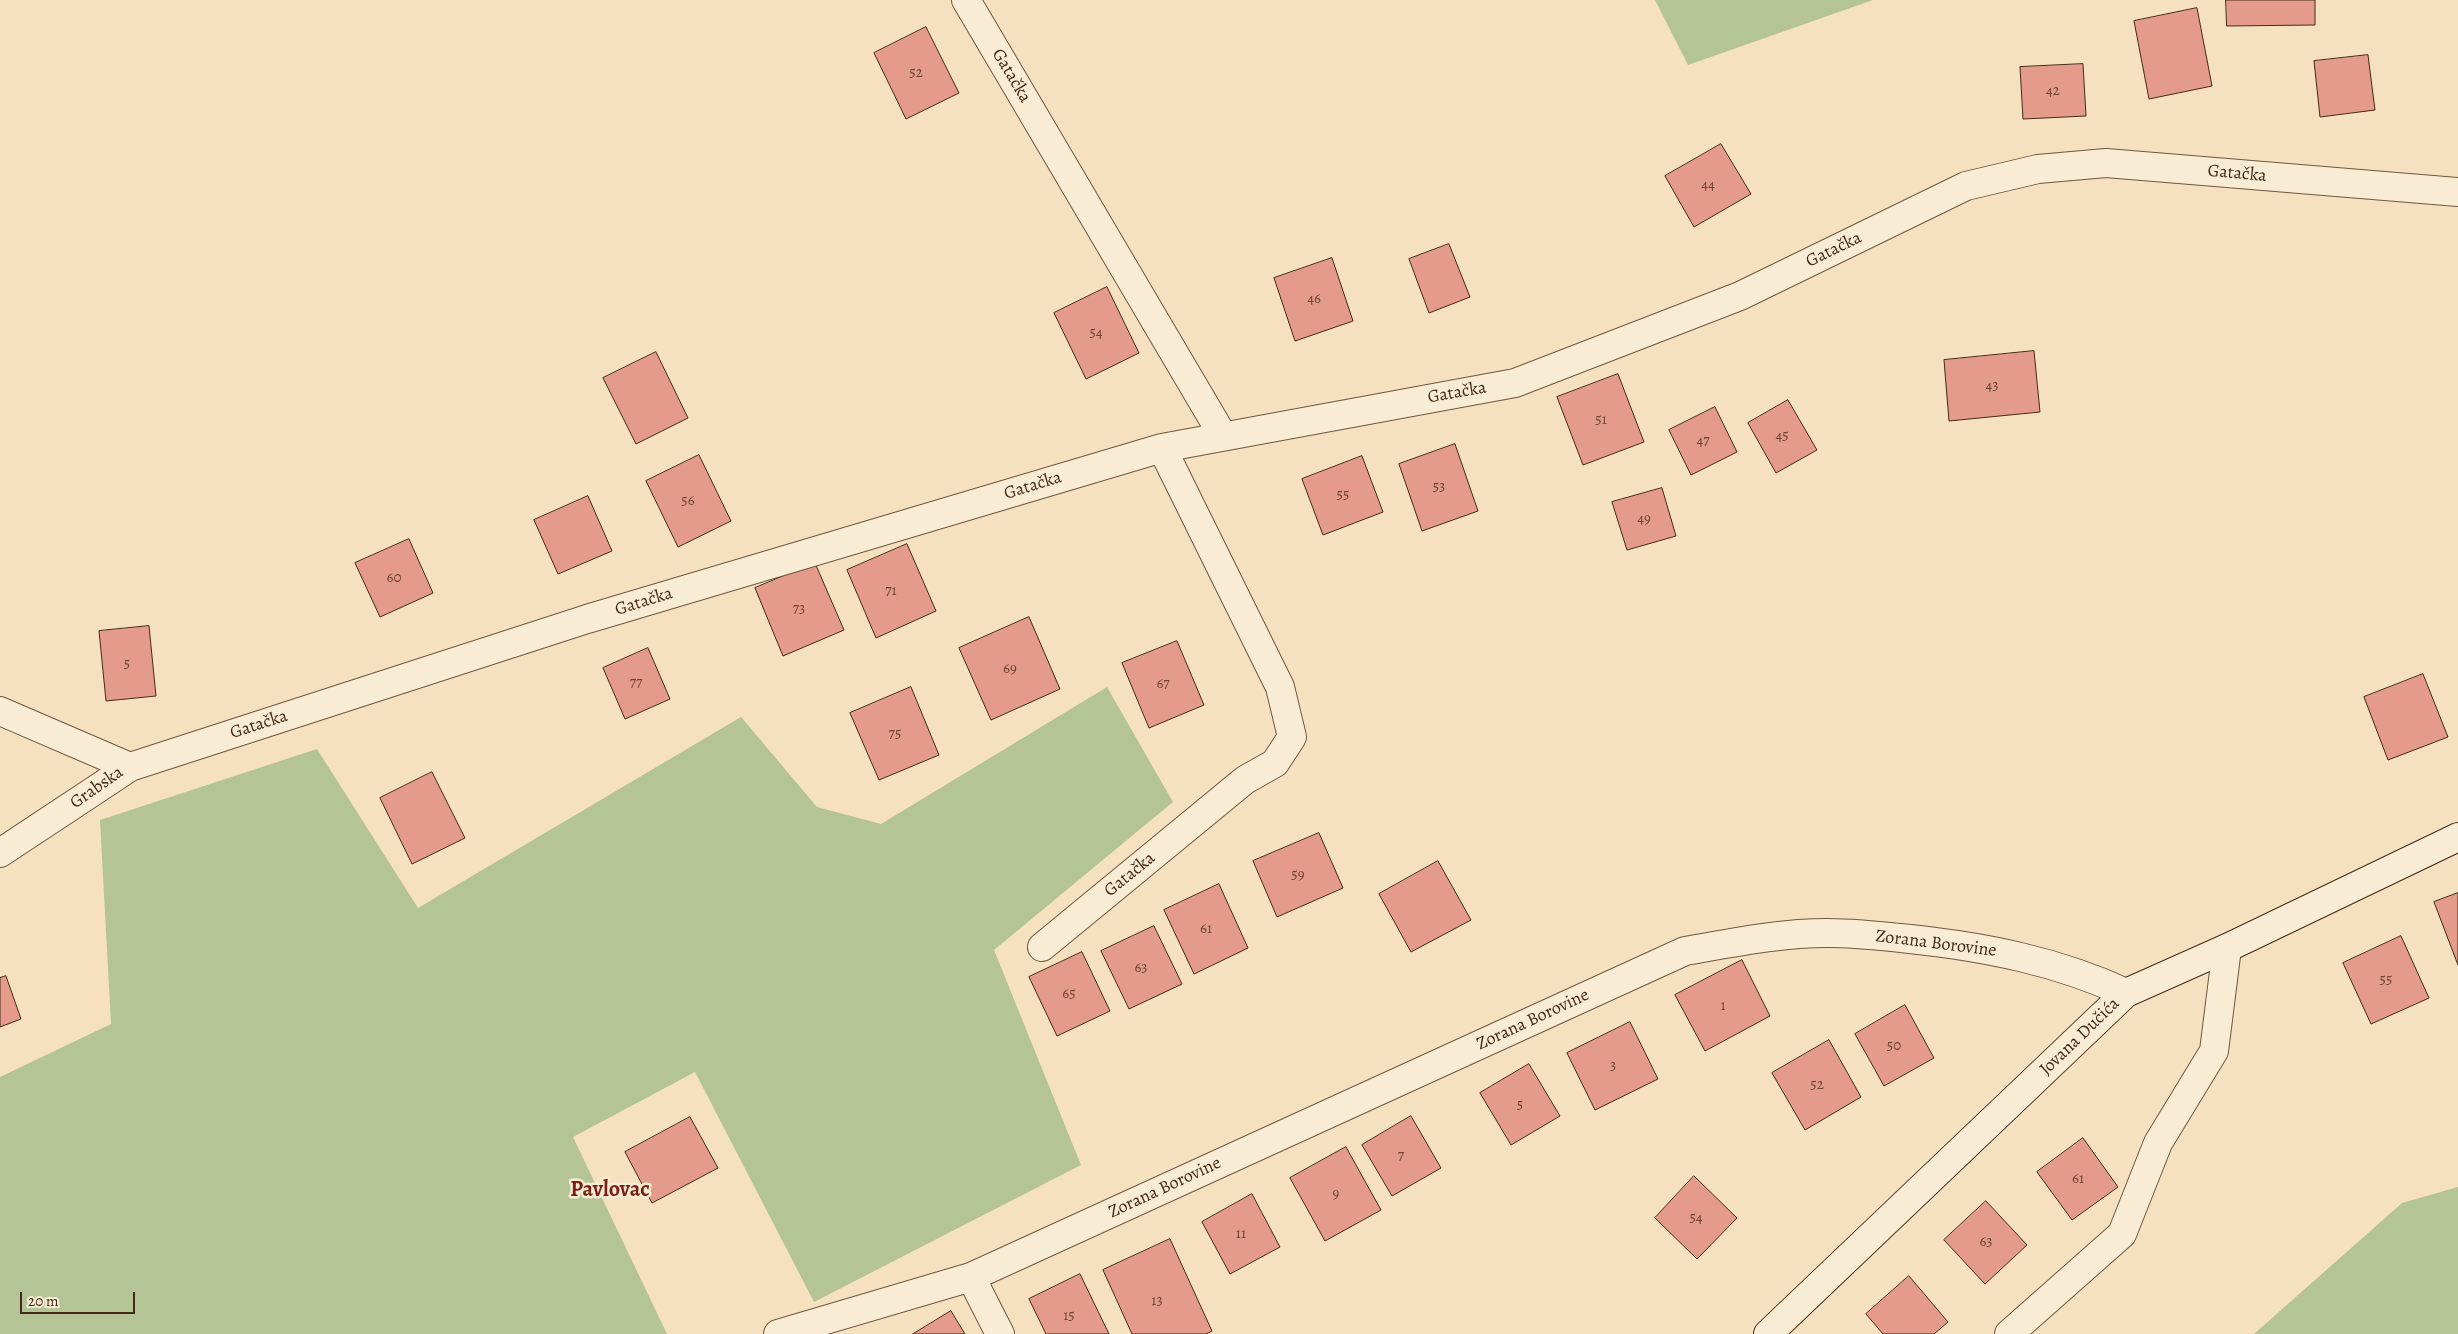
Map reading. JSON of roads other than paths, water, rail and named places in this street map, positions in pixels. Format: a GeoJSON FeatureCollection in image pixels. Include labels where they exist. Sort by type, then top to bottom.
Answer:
{"type":"FeatureCollection","features":[{"type":"Feature","properties":{"kind":"street","name":"Gatačka"},"geometry":{"type":"LineString","coordinates":[[966,0],[1224,436]]}},
{"type":"Feature","properties":{"kind":"street","name":"Gatačka"},"geometry":{"type":"LineString","coordinates":[[130,767],[587,619],[1162,448],[1515,382],[1740,296],[1966,186],[2038,169],[2106,163],[2458,192]]}},
{"type":"Feature","properties":{"kind":"street","name":"Gatačka"},"geometry":{"type":"LineString","coordinates":[[1042,947],[1245,780],[1275,763],[1292,737],[1280,687],[1162,448]]}},
{"type":"Feature","properties":{"kind":"street","name":"Grabska"},"geometry":{"type":"LineString","coordinates":[[0,712],[130,767]]}},
{"type":"Feature","properties":{"kind":"street","name":"Grabska"},"geometry":{"type":"LineString","coordinates":[[0,853],[130,767]]}},
{"type":"Feature","properties":{"kind":"street","name":"Jovana Dučića"},"geometry":{"type":"LineString","coordinates":[[1768,1334],[2126,993],[2227,948],[2458,837]]}},
{"type":"Feature","properties":{"kind":"street","name":"Zorana Borovine"},"geometry":{"type":"LineString","coordinates":[[778,1334],[971,1277],[1685,951],[1765,937],[1827,933],[1877,936],[1962,945],[2022,956],[2095,979],[2126,993]]}},
{"type":"Feature","properties":{"kind":"street"},"geometry":{"type":"LineString","coordinates":[[2009,1334],[2122,1234],[2158,1143],[2214,1051],[2227,948]]}},
{"type":"Feature","properties":{"kind":"street"},"geometry":{"type":"LineString","coordinates":[[971,1277],[1000,1334]]}},
{"type":"Feature","properties":{"kind":"district","name":"Pavlovac"},"geometry":{"type":"Point","coordinates":[610,1191]}}]}
